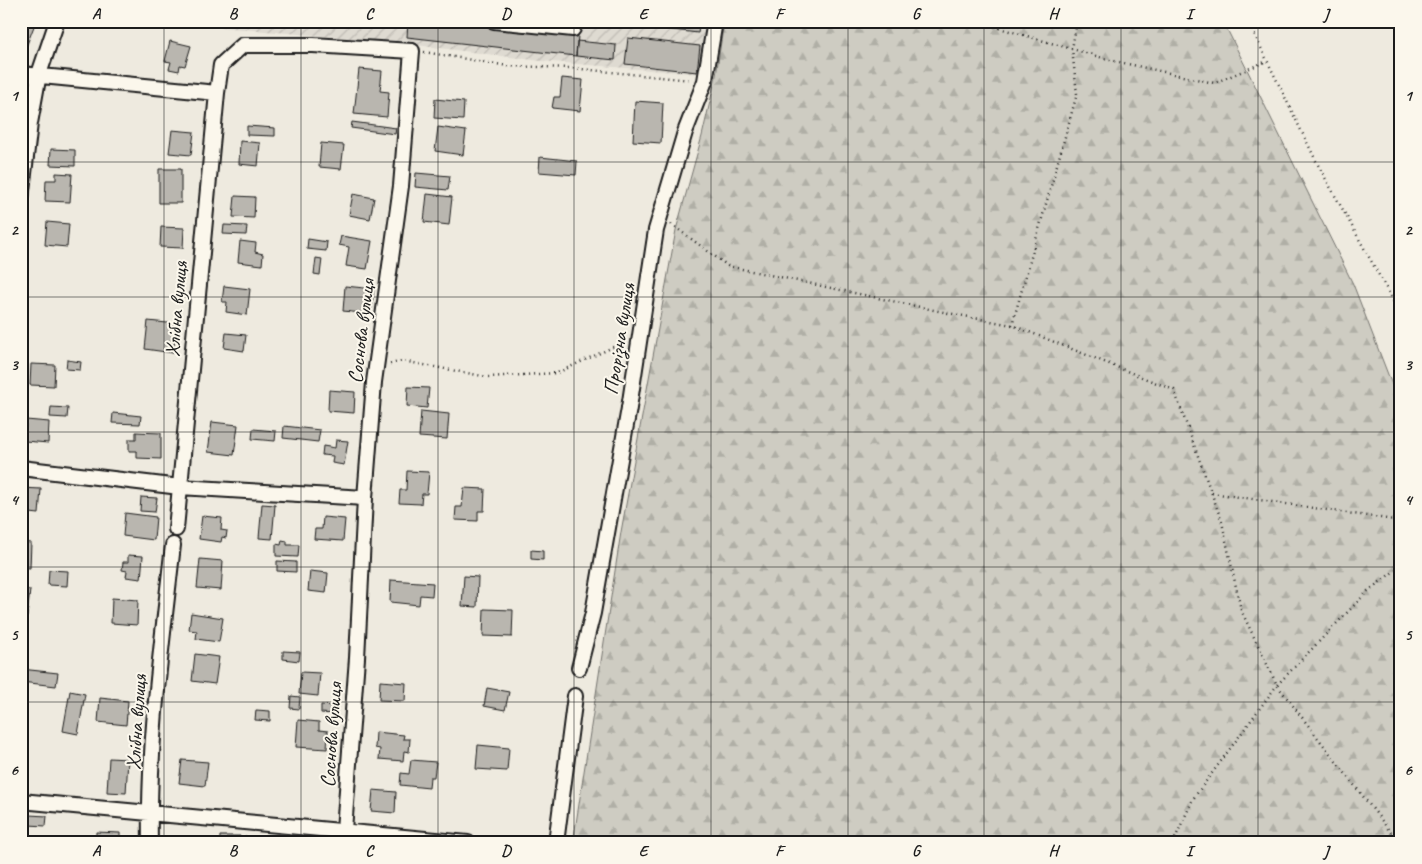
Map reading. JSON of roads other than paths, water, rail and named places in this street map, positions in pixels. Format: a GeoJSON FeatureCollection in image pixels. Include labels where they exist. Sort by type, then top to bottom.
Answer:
{"type":"FeatureCollection","features":[{"type":"Feature","properties":{"kind":"street"},"geometry":{"type":"LineString","coordinates":[[21,199],[30,123],[39,74],[57,21]]}},
{"type":"Feature","properties":{"kind":"street"},"geometry":{"type":"LineString","coordinates":[[494,21],[573,29],[574,21]]}},
{"type":"Feature","properties":{"kind":"street","name":"Прорізна вулиця"},"geometry":{"type":"LineString","coordinates":[[579,668],[593,613],[659,216],[685,132],[705,81],[715,21]]}},
{"type":"Feature","properties":{"kind":"street","name":"Соснова вулиця"},"geometry":{"type":"LineString","coordinates":[[217,92],[221,65],[244,45],[313,45],[412,51],[401,186],[376,367],[365,498],[357,658],[344,836]]}},
{"type":"Feature","properties":{"kind":"street"},"geometry":{"type":"LineString","coordinates":[[21,74],[39,74],[217,92]]}},
{"type":"Feature","properties":{"kind":"street","name":"Хлібна вулиця"},"geometry":{"type":"LineString","coordinates":[[176,529],[217,92]]}},
{"type":"Feature","properties":{"kind":"street"},"geometry":{"type":"LineString","coordinates":[[21,468],[180,486],[365,498]]}},
{"type":"Feature","properties":{"kind":"street","name":"Хлібна вулиця"},"geometry":{"type":"LineString","coordinates":[[150,843],[150,812],[158,681],[173,545]]}},
{"type":"Feature","properties":{"kind":"street"},"geometry":{"type":"LineString","coordinates":[[556,843],[575,696]]}},
{"type":"Feature","properties":{"kind":"street"},"geometry":{"type":"LineString","coordinates":[[21,801],[150,812],[344,836],[468,843]]}}]}
